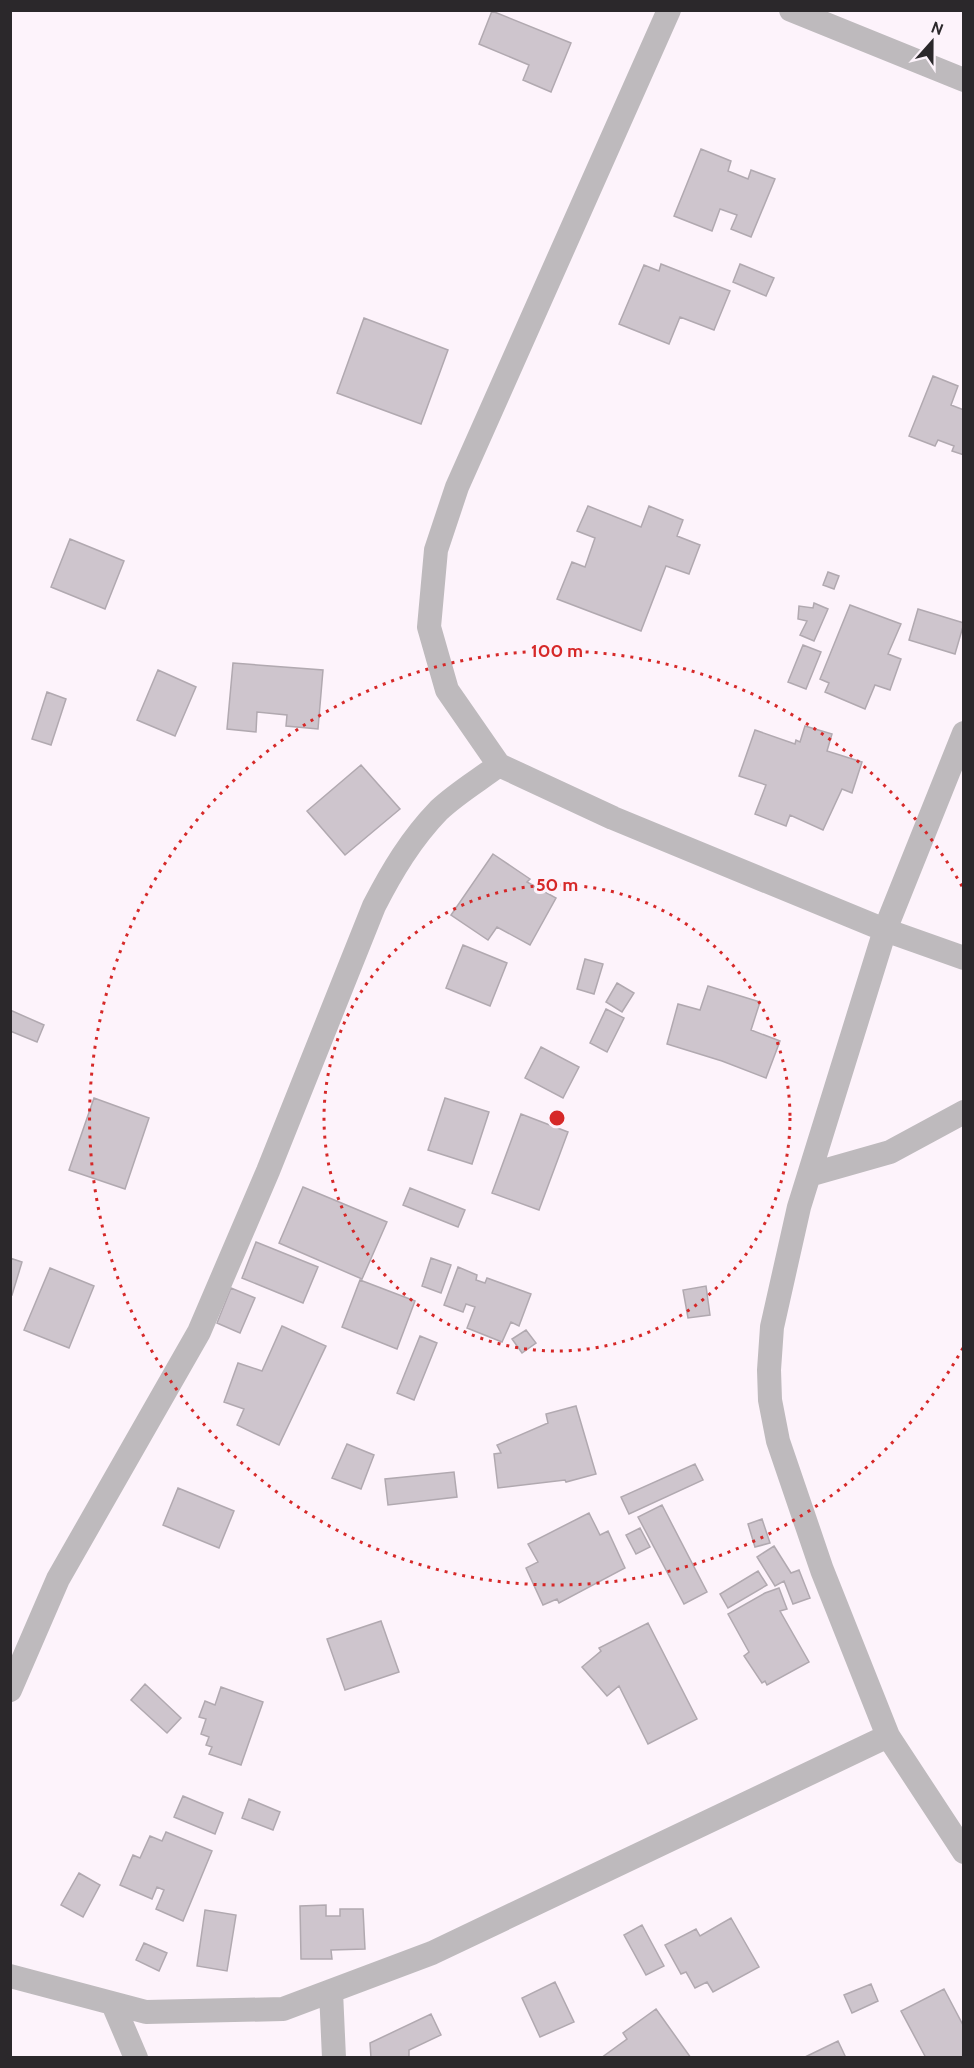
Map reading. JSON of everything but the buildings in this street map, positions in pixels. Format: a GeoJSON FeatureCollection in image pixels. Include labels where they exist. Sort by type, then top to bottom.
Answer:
{"type":"FeatureCollection","features":[{"type":"Feature","properties":{"kind":"street"},"geometry":{"type":"LineString","coordinates":[[669,10],[457,487],[436,550],[429,627],[447,690],[499,765],[613,818],[885,930],[963,958]]}},
{"type":"Feature","properties":{"kind":"street"},"geometry":{"type":"LineString","coordinates":[[791,10],[963,80]]}},
{"type":"Feature","properties":{"kind":"street"},"geometry":{"type":"LineString","coordinates":[[963,734],[885,930],[799,1207],[772,1327],[770,1400],[778,1441],[822,1570],[888,1736],[963,1852]]}},
{"type":"Feature","properties":{"kind":"street"},"geometry":{"type":"LineString","coordinates":[[10,1690],[58,1579],[199,1332],[268,1171],[374,906],[392,870],[415,836],[441,808],[499,765]]}},
{"type":"Feature","properties":{"kind":"street"},"geometry":{"type":"LineString","coordinates":[[809,1175],[890,1152],[963,1112]]}},
{"type":"Feature","properties":{"kind":"street"},"geometry":{"type":"LineString","coordinates":[[10,1976],[146,2012],[283,2009],[432,1953],[888,1736]]}},
{"type":"Feature","properties":{"kind":"street"},"geometry":{"type":"LineString","coordinates":[[331,1991],[334,2058]]}},
{"type":"Feature","properties":{"kind":"street"},"geometry":{"type":"LineString","coordinates":[[113,2004],[136,2058]]}}]}
